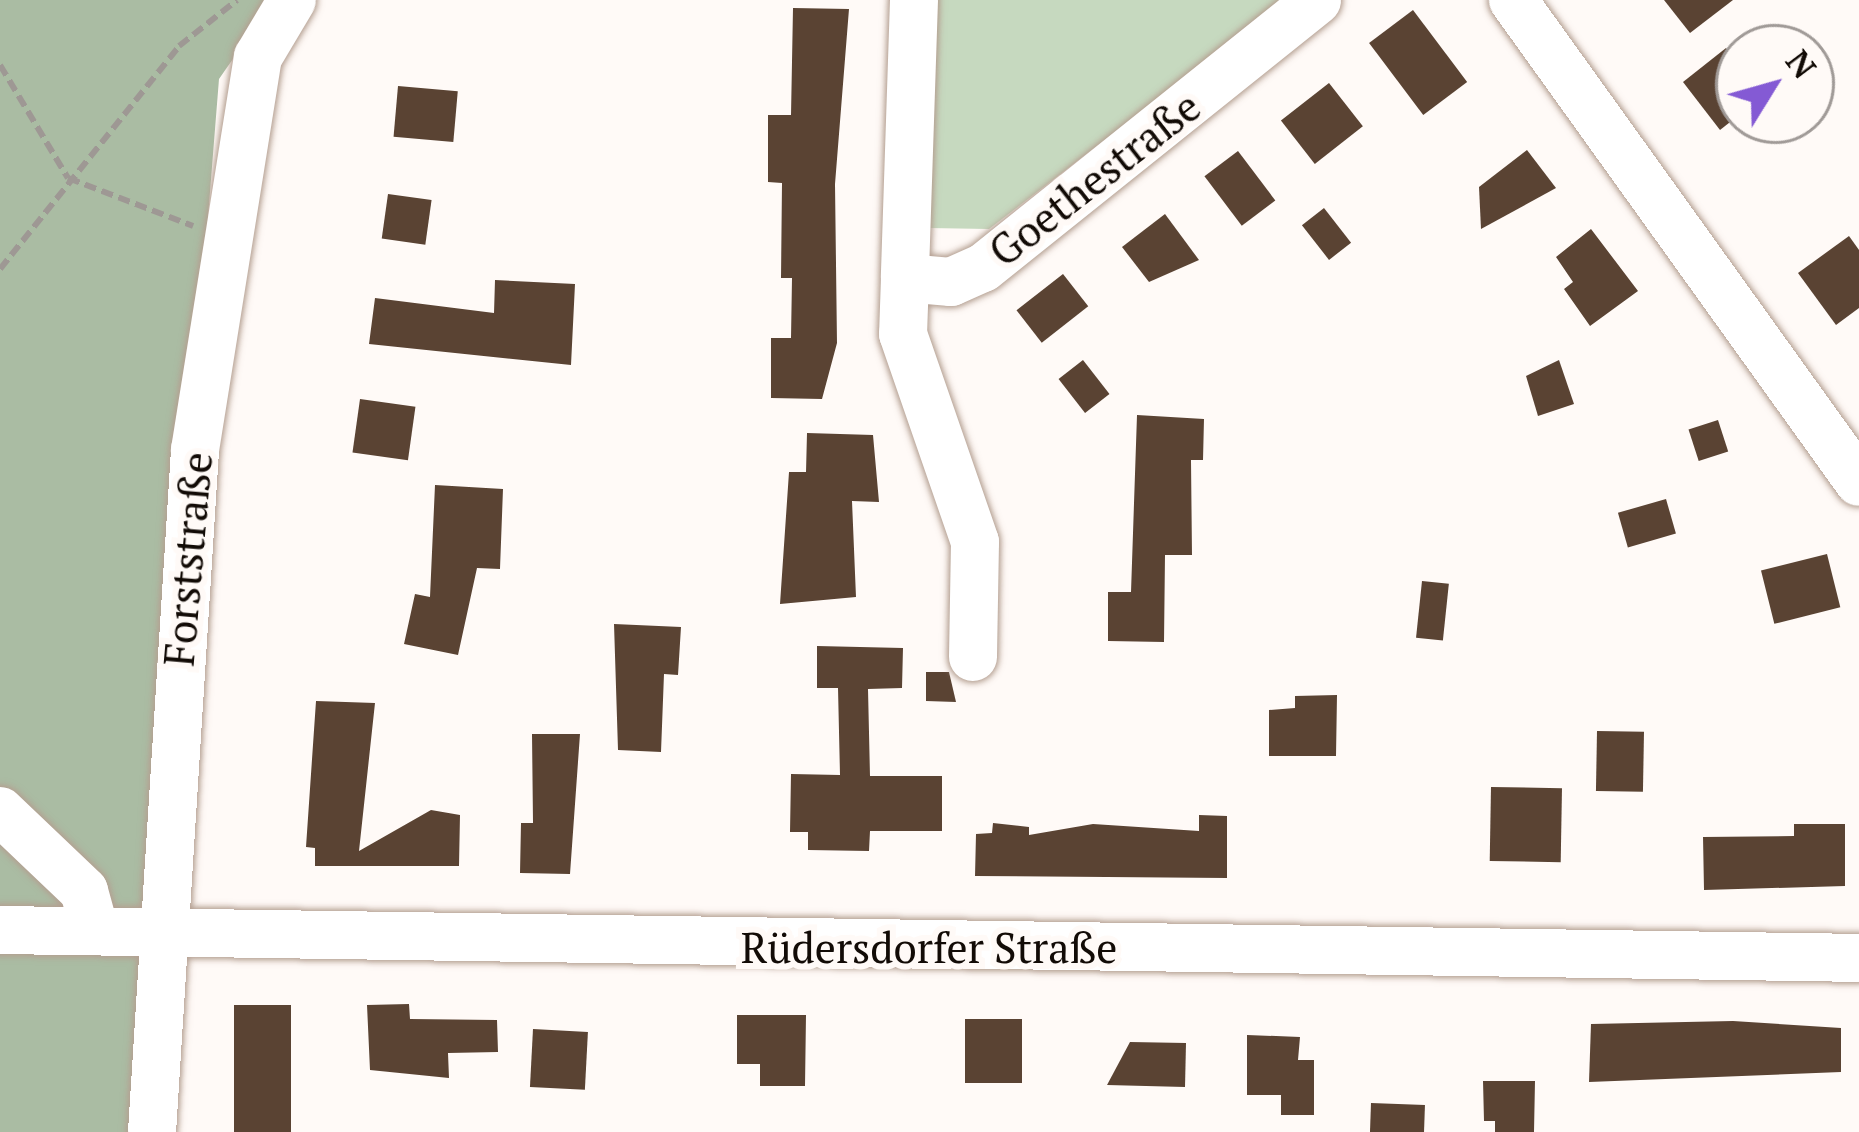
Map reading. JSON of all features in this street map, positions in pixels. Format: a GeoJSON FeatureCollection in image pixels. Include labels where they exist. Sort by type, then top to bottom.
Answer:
{"type":"FeatureCollection","features":[{"type":"Feature","properties":{"kind":"street","name":"Forststraße"},"geometry":{"type":"LineString","coordinates":[[152,1132],[158,934],[195,450],[225,238],[258,57],[292,0]]}},
{"type":"Feature","properties":{"kind":"street"},"geometry":{"type":"LineString","coordinates":[[914,0],[902,334],[975,542],[973,657]]}},
{"type":"Feature","properties":{"kind":"street","name":"Goethestraße"},"geometry":{"type":"LineString","coordinates":[[905,278],[951,282],[983,268],[1317,0]]}},
{"type":"Feature","properties":{"kind":"street"},"geometry":{"type":"LineString","coordinates":[[1513,0],[1859,482]]}},
{"type":"Feature","properties":{"kind":"street"},"geometry":{"type":"LineString","coordinates":[[0,811],[84,891],[95,931]]}},
{"type":"Feature","properties":{"kind":"street","name":"Rüdersdorfer Straße"},"geometry":{"type":"LineString","coordinates":[[0,929],[1859,958]]}},
{"type":"Feature","properties":{"kind":"path"},"geometry":{"type":"LineString","coordinates":[[0,269],[68,178],[179,46],[237,0]]}},
{"type":"Feature","properties":{"kind":"path"},"geometry":{"type":"LineString","coordinates":[[0,65],[68,178],[225,238]]}},
{"type":"Feature","properties":{"kind":"green space"},"geometry":{"type":"Polygon","coordinates":[[[0,0],[274,0],[219,79],[135,1132],[0,1132],[0,0]]]}},
{"type":"Feature","properties":{"kind":"green space"},"geometry":{"type":"Polygon","coordinates":[[[932,0],[1286,0],[989,229],[928,228],[932,0]]]}},
{"type":"Feature","properties":{"kind":"building"},"geometry":{"type":"Polygon","coordinates":[[[1664,0],[1733,0],[1690,33],[1664,0]]]}},
{"type":"Feature","properties":{"kind":"building"},"geometry":{"type":"Polygon","coordinates":[[[793,8],[849,9],[835,184],[837,343],[822,399],[771,398],[771,338],[791,338],[792,278],[781,278],[782,183],[768,182],[768,115],[791,115],[793,8]]]}},
{"type":"Feature","properties":{"kind":"building"},"geometry":{"type":"Polygon","coordinates":[[[1413,10],[1467,82],[1423,115],[1369,43],[1413,10]]]}},
{"type":"Feature","properties":{"kind":"building"},"geometry":{"type":"Polygon","coordinates":[[[1715,57],[1715,124],[1683,82],[1715,57]]]}},
{"type":"Feature","properties":{"kind":"building"},"geometry":{"type":"Polygon","coordinates":[[[1329,83],[1363,126],[1315,164],[1281,121],[1329,83]]]}},
{"type":"Feature","properties":{"kind":"building"},"geometry":{"type":"Polygon","coordinates":[[[398,86],[458,91],[453,142],[394,137],[398,86]]]}},
{"type":"Feature","properties":{"kind":"building"},"geometry":{"type":"Polygon","coordinates":[[[1527,150],[1556,188],[1481,229],[1479,187],[1527,150]]]}},
{"type":"Feature","properties":{"kind":"building"},"geometry":{"type":"Polygon","coordinates":[[[1238,151],[1275,201],[1242,226],[1204,176],[1238,151]]]}},
{"type":"Feature","properties":{"kind":"building"},"geometry":{"type":"Polygon","coordinates":[[[388,194],[432,200],[425,245],[382,239],[388,194]]]}},
{"type":"Feature","properties":{"kind":"building"},"geometry":{"type":"Polygon","coordinates":[[[1324,208],[1351,243],[1329,260],[1302,225],[1324,208]]]}},
{"type":"Feature","properties":{"kind":"building"},"geometry":{"type":"Polygon","coordinates":[[[1165,214],[1199,260],[1149,282],[1122,247],[1165,214]]]}},
{"type":"Feature","properties":{"kind":"building"},"geometry":{"type":"Polygon","coordinates":[[[1591,229],[1638,291],[1590,326],[1564,289],[1573,282],[1556,257],[1591,229]]]}},
{"type":"Feature","properties":{"kind":"building"},"geometry":{"type":"Polygon","coordinates":[[[1849,236],[1859,250],[1859,308],[1836,325],[1798,273],[1849,236]]]}},
{"type":"Feature","properties":{"kind":"building"},"geometry":{"type":"Polygon","coordinates":[[[1063,274],[1088,306],[1042,343],[1017,310],[1063,274]]]}},
{"type":"Feature","properties":{"kind":"building"},"geometry":{"type":"Polygon","coordinates":[[[495,280],[575,284],[571,365],[369,344],[375,298],[494,313],[495,280]]]}},
{"type":"Feature","properties":{"kind":"building"},"geometry":{"type":"Polygon","coordinates":[[[1083,360],[1109,394],[1085,413],[1059,379],[1083,360]]]}},
{"type":"Feature","properties":{"kind":"building"},"geometry":{"type":"Polygon","coordinates":[[[1559,360],[1574,404],[1538,416],[1526,376],[1559,360]]]}},
{"type":"Feature","properties":{"kind":"building"},"geometry":{"type":"Polygon","coordinates":[[[360,399],[415,407],[408,460],[352,452],[360,399]]]}},
{"type":"Feature","properties":{"kind":"building"},"geometry":{"type":"Polygon","coordinates":[[[1137,415],[1204,419],[1203,460],[1191,460],[1192,555],[1165,555],[1164,642],[1108,641],[1108,592],[1131,592],[1137,415]]]}},
{"type":"Feature","properties":{"kind":"building"},"geometry":{"type":"Polygon","coordinates":[[[1718,420],[1728,451],[1699,461],[1689,430],[1718,420]]]}},
{"type":"Feature","properties":{"kind":"building"},"geometry":{"type":"Polygon","coordinates":[[[807,433],[873,435],[879,502],[852,501],[856,597],[780,604],[789,472],[806,472],[807,433]]]}},
{"type":"Feature","properties":{"kind":"building"},"geometry":{"type":"Polygon","coordinates":[[[435,485],[503,489],[500,569],[477,568],[458,655],[404,644],[415,594],[430,597],[435,485]]]}},
{"type":"Feature","properties":{"kind":"building"},"geometry":{"type":"Polygon","coordinates":[[[1666,499],[1676,534],[1628,547],[1618,513],[1666,499]]]}},
{"type":"Feature","properties":{"kind":"building"},"geometry":{"type":"Polygon","coordinates":[[[1827,554],[1840,607],[1774,624],[1761,570],[1827,554]]]}},
{"type":"Feature","properties":{"kind":"building"},"geometry":{"type":"Polygon","coordinates":[[[1422,581],[1449,584],[1443,641],[1416,638],[1422,581]]]}},
{"type":"Feature","properties":{"kind":"building"},"geometry":{"type":"Polygon","coordinates":[[[614,624],[681,627],[678,675],[664,674],[661,752],[618,750],[614,624]]]}},
{"type":"Feature","properties":{"kind":"building"},"geometry":{"type":"Polygon","coordinates":[[[817,646],[903,648],[902,688],[868,689],[870,776],[942,776],[942,831],[870,831],[869,851],[808,850],[808,832],[790,832],[791,774],[840,775],[838,688],[817,688],[817,646]]]}},
{"type":"Feature","properties":{"kind":"building"},"geometry":{"type":"Polygon","coordinates":[[[926,672],[949,672],[956,702],[926,701],[926,672]]]}},
{"type":"Feature","properties":{"kind":"building"},"geometry":{"type":"Polygon","coordinates":[[[1337,695],[1336,756],[1269,756],[1269,710],[1295,708],[1295,696],[1337,695]]]}},
{"type":"Feature","properties":{"kind":"building"},"geometry":{"type":"Polygon","coordinates":[[[316,701],[375,703],[359,851],[431,810],[460,815],[459,866],[315,866],[315,848],[306,847],[316,701]]]}},
{"type":"Feature","properties":{"kind":"building"},"geometry":{"type":"Polygon","coordinates":[[[1597,731],[1644,732],[1643,792],[1596,791],[1597,731]]]}},
{"type":"Feature","properties":{"kind":"building"},"geometry":{"type":"Polygon","coordinates":[[[532,734],[580,734],[570,874],[520,873],[521,823],[533,823],[532,734]]]}},
{"type":"Feature","properties":{"kind":"building"},"geometry":{"type":"Polygon","coordinates":[[[1491,787],[1562,788],[1561,862],[1490,861],[1491,787]]]}},
{"type":"Feature","properties":{"kind":"building"},"geometry":{"type":"Polygon","coordinates":[[[1199,815],[1227,816],[1227,878],[975,876],[976,834],[992,833],[993,823],[1029,827],[1029,835],[1093,824],[1199,831],[1199,815]]]}},
{"type":"Feature","properties":{"kind":"building"},"geometry":{"type":"Polygon","coordinates":[[[1794,824],[1845,824],[1845,886],[1704,890],[1703,837],[1794,836],[1794,824]]]}},
{"type":"Feature","properties":{"kind":"building"},"geometry":{"type":"Polygon","coordinates":[[[409,1004],[410,1019],[497,1020],[498,1052],[448,1053],[449,1078],[370,1070],[367,1005],[409,1004]]]}},
{"type":"Feature","properties":{"kind":"building"},"geometry":{"type":"Polygon","coordinates":[[[234,1005],[291,1005],[291,1132],[234,1132],[234,1005]]]}},
{"type":"Feature","properties":{"kind":"building"},"geometry":{"type":"Polygon","coordinates":[[[737,1015],[806,1015],[805,1086],[760,1086],[760,1064],[737,1064],[737,1015]]]}},
{"type":"Feature","properties":{"kind":"building"},"geometry":{"type":"Polygon","coordinates":[[[965,1019],[1022,1019],[1022,1083],[965,1083],[965,1019]]]}},
{"type":"Feature","properties":{"kind":"building"},"geometry":{"type":"Polygon","coordinates":[[[1733,1021],[1841,1028],[1841,1072],[1589,1082],[1591,1024],[1733,1021]]]}},
{"type":"Feature","properties":{"kind":"building"},"geometry":{"type":"Polygon","coordinates":[[[533,1029],[588,1032],[585,1090],[530,1087],[533,1029]]]}},
{"type":"Feature","properties":{"kind":"building"},"geometry":{"type":"Polygon","coordinates":[[[1247,1035],[1300,1037],[1298,1060],[1314,1060],[1314,1115],[1281,1115],[1281,1095],[1247,1095],[1247,1035]]]}},
{"type":"Feature","properties":{"kind":"building"},"geometry":{"type":"Polygon","coordinates":[[[1130,1042],[1186,1043],[1185,1087],[1107,1085],[1130,1042]]]}},
{"type":"Feature","properties":{"kind":"building"},"geometry":{"type":"Polygon","coordinates":[[[1483,1081],[1535,1081],[1534,1132],[1495,1132],[1495,1121],[1484,1121],[1483,1081]]]}},
{"type":"Feature","properties":{"kind":"building"},"geometry":{"type":"Polygon","coordinates":[[[1371,1103],[1425,1105],[1424,1132],[1370,1132],[1371,1103]]]}}]}
